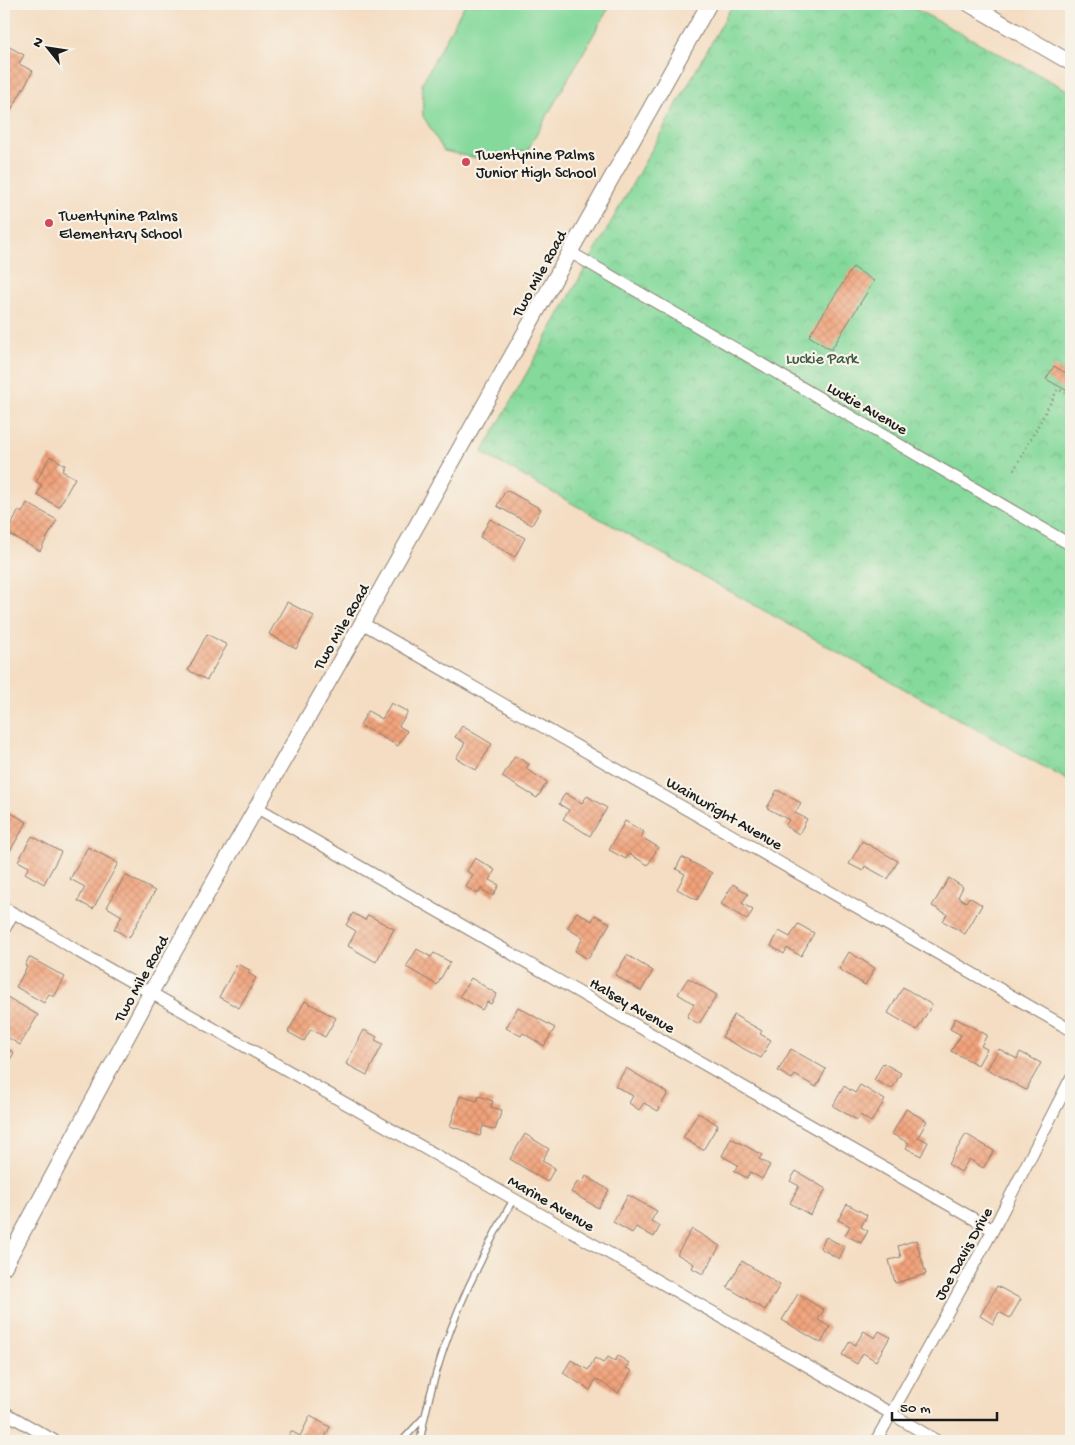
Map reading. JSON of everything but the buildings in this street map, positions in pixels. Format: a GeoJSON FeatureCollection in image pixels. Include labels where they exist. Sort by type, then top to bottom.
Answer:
{"type":"FeatureCollection","features":[{"type":"Feature","properties":{"kind":"street","name":"Two Mile Road"},"geometry":{"type":"LineString","coordinates":[[4,1267],[151,992],[362,623],[710,4]]}},
{"type":"Feature","properties":{"kind":"street"},"geometry":{"type":"LineString","coordinates":[[969,4],[1071,64]]}},
{"type":"Feature","properties":{"kind":"street","name":"Luckie Avenue"},"geometry":{"type":"LineString","coordinates":[[570,252],[1071,546]]}},
{"type":"Feature","properties":{"kind":"street","name":"Wainwright Avenue"},"geometry":{"type":"LineString","coordinates":[[362,623],[1071,1030]]}},
{"type":"Feature","properties":{"kind":"street","name":"Halsey Avenue"},"geometry":{"type":"LineString","coordinates":[[256,806],[993,1230]]}},
{"type":"Feature","properties":{"kind":"street"},"geometry":{"type":"LineString","coordinates":[[4,930],[8,911]]}},
{"type":"Feature","properties":{"kind":"street","name":"Marine Avenue"},"geometry":{"type":"LineString","coordinates":[[8,911],[38,926],[79,952],[514,1198],[937,1441]]}},
{"type":"Feature","properties":{"kind":"street","name":"Joe Davis Drive"},"geometry":{"type":"LineString","coordinates":[[876,1441],[993,1230],[1071,1078]]}},
{"type":"Feature","properties":{"kind":"street"},"geometry":{"type":"LineString","coordinates":[[4,1412],[55,1441]]}},
{"type":"Feature","properties":{"kind":"lane"},"geometry":{"type":"LineString","coordinates":[[420,1441],[425,1416],[449,1335],[479,1264],[514,1198]]}},
{"type":"Feature","properties":{"kind":"lane"},"geometry":{"type":"LineString","coordinates":[[402,1441],[425,1416]]}},
{"type":"Feature","properties":{"kind":"path"},"geometry":{"type":"LineString","coordinates":[[1014,470],[1058,389],[1069,395],[1071,392]]}},
{"type":"Feature","properties":{"kind":"green space"},"geometry":{"type":"Polygon","coordinates":[[[465,4],[611,4],[527,151],[482,159],[444,151],[423,116],[422,83],[465,4]]]}},
{"type":"Feature","properties":{"kind":"green space","name":"Luckie Park"},"geometry":{"type":"Polygon","coordinates":[[[733,4],[906,4],[1071,92],[1071,782],[482,453],[733,4]]]}},
{"type":"Feature","properties":{"kind":"place","name":"Twentynine Palms Junior High School"},"geometry":{"type":"Point","coordinates":[466,162]}},
{"type":"Feature","properties":{"kind":"place","name":"Twentynine Palms Elementary School"},"geometry":{"type":"Point","coordinates":[49,223]}}]}
